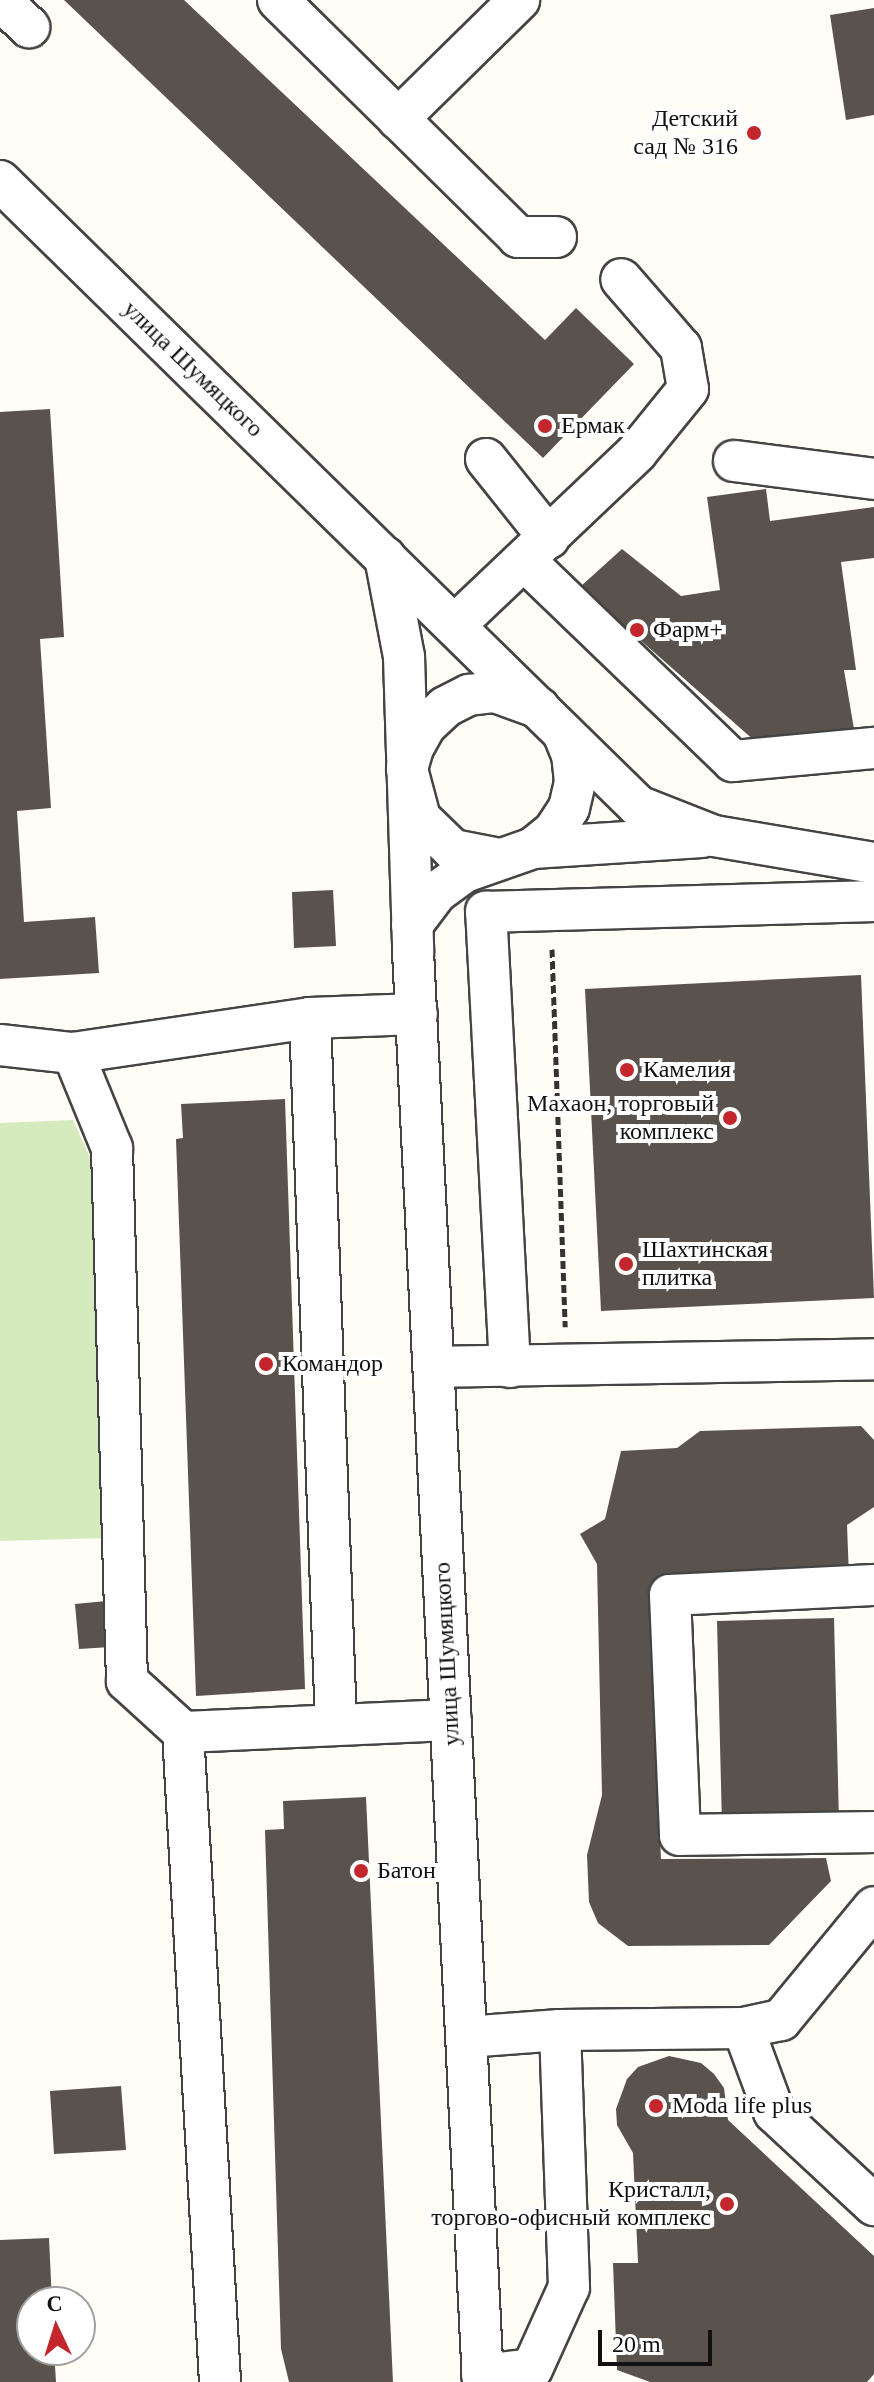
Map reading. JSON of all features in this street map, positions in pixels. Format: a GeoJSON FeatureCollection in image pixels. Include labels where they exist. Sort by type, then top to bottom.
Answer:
{"type":"FeatureCollection","features":[{"type":"Feature","properties":{"kind":"street"},"geometry":{"type":"LineString","coordinates":[[0,0],[29,27]]}},
{"type":"Feature","properties":{"kind":"street"},"geometry":{"type":"LineString","coordinates":[[278,0],[518,237],[556,237]]}},
{"type":"Feature","properties":{"kind":"street"},"geometry":{"type":"LineString","coordinates":[[398,119],[519,0]]}},
{"type":"Feature","properties":{"kind":"street","name":"улица Шумяцкого"},"geometry":{"type":"LineString","coordinates":[[0,181],[456,624],[638,806],[714,836]]}},
{"type":"Feature","properties":{"kind":"street"},"geometry":{"type":"LineString","coordinates":[[456,624],[637,452],[688,389],[681,348],[621,279]]}},
{"type":"Feature","properties":{"kind":"street"},"geometry":{"type":"LineString","coordinates":[[486,459],[536,549],[733,761],[874,748]]}},
{"type":"Feature","properties":{"kind":"street"},"geometry":{"type":"LineString","coordinates":[[734,461],[874,479]]}},
{"type":"Feature","properties":{"kind":"street"},"geometry":{"type":"LineString","coordinates":[[385,557],[404,657],[407,769],[411,797],[435,837],[453,850],[516,853],[714,836],[874,863]]}},
{"type":"Feature","properties":{"kind":"street"},"geometry":{"type":"LineString","coordinates":[[407,769],[426,725],[445,707],[469,695],[495,692],[522,698],[553,721],[574,769],[569,808],[554,831],[516,853],[465,872],[437,892],[412,925]]}},
{"type":"Feature","properties":{"kind":"street","name":"улица Шумяцкого"},"geometry":{"type":"LineString","coordinates":[[407,769],[483,2379]]}},
{"type":"Feature","properties":{"kind":"street"},"geometry":{"type":"LineString","coordinates":[[510,1367],[486,912],[874,901]]}},
{"type":"Feature","properties":{"kind":"street"},"geometry":{"type":"LineString","coordinates":[[0,1045],[73,1053],[310,1018],[417,1014]]}},
{"type":"Feature","properties":{"kind":"street"},"geometry":{"type":"LineString","coordinates":[[310,1018],[336,1725]]}},
{"type":"Feature","properties":{"kind":"street"},"geometry":{"type":"LineString","coordinates":[[73,1053],[112,1148],[127,1681],[183,1732],[220,2382]]}},
{"type":"Feature","properties":{"kind":"street"},"geometry":{"type":"LineString","coordinates":[[434,1367],[874,1359]]}},
{"type":"Feature","properties":{"kind":"street"},"geometry":{"type":"LineString","coordinates":[[873,1587],[670,1595],[680,1835],[874,1832]]}},
{"type":"Feature","properties":{"kind":"street"},"geometry":{"type":"LineString","coordinates":[[183,1732],[451,1720]]}},
{"type":"Feature","properties":{"kind":"street"},"geometry":{"type":"LineString","coordinates":[[466,2037],[560,2030],[743,2028],[781,2020],[874,1907]]}},
{"type":"Feature","properties":{"kind":"street"},"geometry":{"type":"LineString","coordinates":[[743,2028],[774,2112],[874,2205]]}},
{"type":"Feature","properties":{"kind":"street"},"geometry":{"type":"LineString","coordinates":[[483,2379],[532,2369],[569,2287],[560,2030]]}},
{"type":"Feature","properties":{"kind":"path"},"geometry":{"type":"LineString","coordinates":[[551,909],[565,1331],[581,1331]]}},
{"type":"Feature","properties":{"kind":"green space"},"geometry":{"type":"Polygon","coordinates":[[[73,1120],[98,1175],[108,1538],[0,1541],[0,1123],[73,1120]]]}},
{"type":"Feature","properties":{"kind":"building"},"geometry":{"type":"Polygon","coordinates":[[[64,0],[184,0],[545,340],[576,308],[634,364],[543,458],[64,0]]]}},
{"type":"Feature","properties":{"kind":"building"},"geometry":{"type":"Polygon","coordinates":[[[874,8],[874,115],[846,120],[830,15],[874,8]]]}},
{"type":"Feature","properties":{"kind":"building"},"geometry":{"type":"Polygon","coordinates":[[[50,409],[64,637],[40,639],[51,808],[17,811],[24,922],[95,917],[99,973],[0,979],[0,412],[50,409]]]}},
{"type":"Feature","properties":{"kind":"building"},"geometry":{"type":"Polygon","coordinates":[[[766,489],[770,521],[874,507],[874,558],[841,562],[856,670],[844,670],[854,729],[756,742],[580,587],[622,549],[681,596],[720,590],[707,497],[766,489]]]}},
{"type":"Feature","properties":{"kind":"building"},"geometry":{"type":"Polygon","coordinates":[[[333,890],[336,946],[294,948],[292,892],[333,890]]]}},
{"type":"Feature","properties":{"kind":"building","name":"Махаон, торговый комплекс"},"geometry":{"type":"Polygon","coordinates":[[[861,975],[874,1298],[601,1311],[585,989],[861,975]]]}},
{"type":"Feature","properties":{"kind":"building"},"geometry":{"type":"Polygon","coordinates":[[[285,1099],[305,1689],[196,1696],[176,1139],[183,1138],[181,1104],[285,1099]]]}},
{"type":"Feature","properties":{"kind":"building"},"geometry":{"type":"Polygon","coordinates":[[[861,1426],[874,1440],[874,1507],[847,1525],[849,1577],[663,1585],[649,1597],[661,1859],[826,1858],[831,1881],[769,1945],[628,1946],[598,1923],[589,1902],[587,1855],[602,1795],[597,1564],[580,1534],[605,1519],[621,1451],[677,1448],[700,1431],[861,1426]]]}},
{"type":"Feature","properties":{"kind":"building"},"geometry":{"type":"Polygon","coordinates":[[[106,1601],[110,1647],[79,1649],[75,1604],[106,1601]]]}},
{"type":"Feature","properties":{"kind":"building"},"geometry":{"type":"Polygon","coordinates":[[[834,1618],[839,1822],[722,1825],[717,1621],[834,1618]]]}},
{"type":"Feature","properties":{"kind":"building"},"geometry":{"type":"Polygon","coordinates":[[[366,1797],[393,2382],[289,2382],[281,2349],[265,1830],[284,1829],[283,1801],[366,1797]]]}},
{"type":"Feature","properties":{"kind":"building","name":"Кристалл, торгово-офисный комплекс"},"geometry":{"type":"Polygon","coordinates":[[[669,2056],[701,2063],[714,2074],[724,2088],[728,2120],[874,2256],[874,2374],[867,2382],[650,2382],[617,2370],[613,2263],[638,2263],[633,2153],[617,2125],[616,2109],[627,2079],[638,2067],[669,2056]]]}},
{"type":"Feature","properties":{"kind":"building"},"geometry":{"type":"Polygon","coordinates":[[[121,2086],[126,2150],[54,2154],[50,2091],[121,2086]]]}},
{"type":"Feature","properties":{"kind":"building"},"geometry":{"type":"Polygon","coordinates":[[[49,2238],[51,2286],[16,2286],[16,2366],[55,2366],[56,2382],[0,2382],[0,2240],[49,2238]]]}},
{"type":"Feature","properties":{"kind":"place","name":"Детский сад № 316"},"geometry":{"type":"Point","coordinates":[754,133]}},
{"type":"Feature","properties":{"kind":"place","name":"Ермак"},"geometry":{"type":"Point","coordinates":[545,426]}},
{"type":"Feature","properties":{"kind":"place","name":"Фарм+"},"geometry":{"type":"Point","coordinates":[637,630]}},
{"type":"Feature","properties":{"kind":"place","name":"Камелия"},"geometry":{"type":"Point","coordinates":[627,1070]}},
{"type":"Feature","properties":{"kind":"place","name":"Махаон, торговый комплекс"},"geometry":{"type":"Point","coordinates":[730,1118]}},
{"type":"Feature","properties":{"kind":"place","name":"Шахтинская плитка"},"geometry":{"type":"Point","coordinates":[626,1264]}},
{"type":"Feature","properties":{"kind":"place","name":"Командор"},"geometry":{"type":"Point","coordinates":[266,1364]}},
{"type":"Feature","properties":{"kind":"place","name":"Батон"},"geometry":{"type":"Point","coordinates":[361,1871]}},
{"type":"Feature","properties":{"kind":"place","name":"Moda life plus"},"geometry":{"type":"Point","coordinates":[656,2106]}},
{"type":"Feature","properties":{"kind":"place","name":"Кристалл, торгово-офисный комплекс"},"geometry":{"type":"Point","coordinates":[727,2204]}}]}
